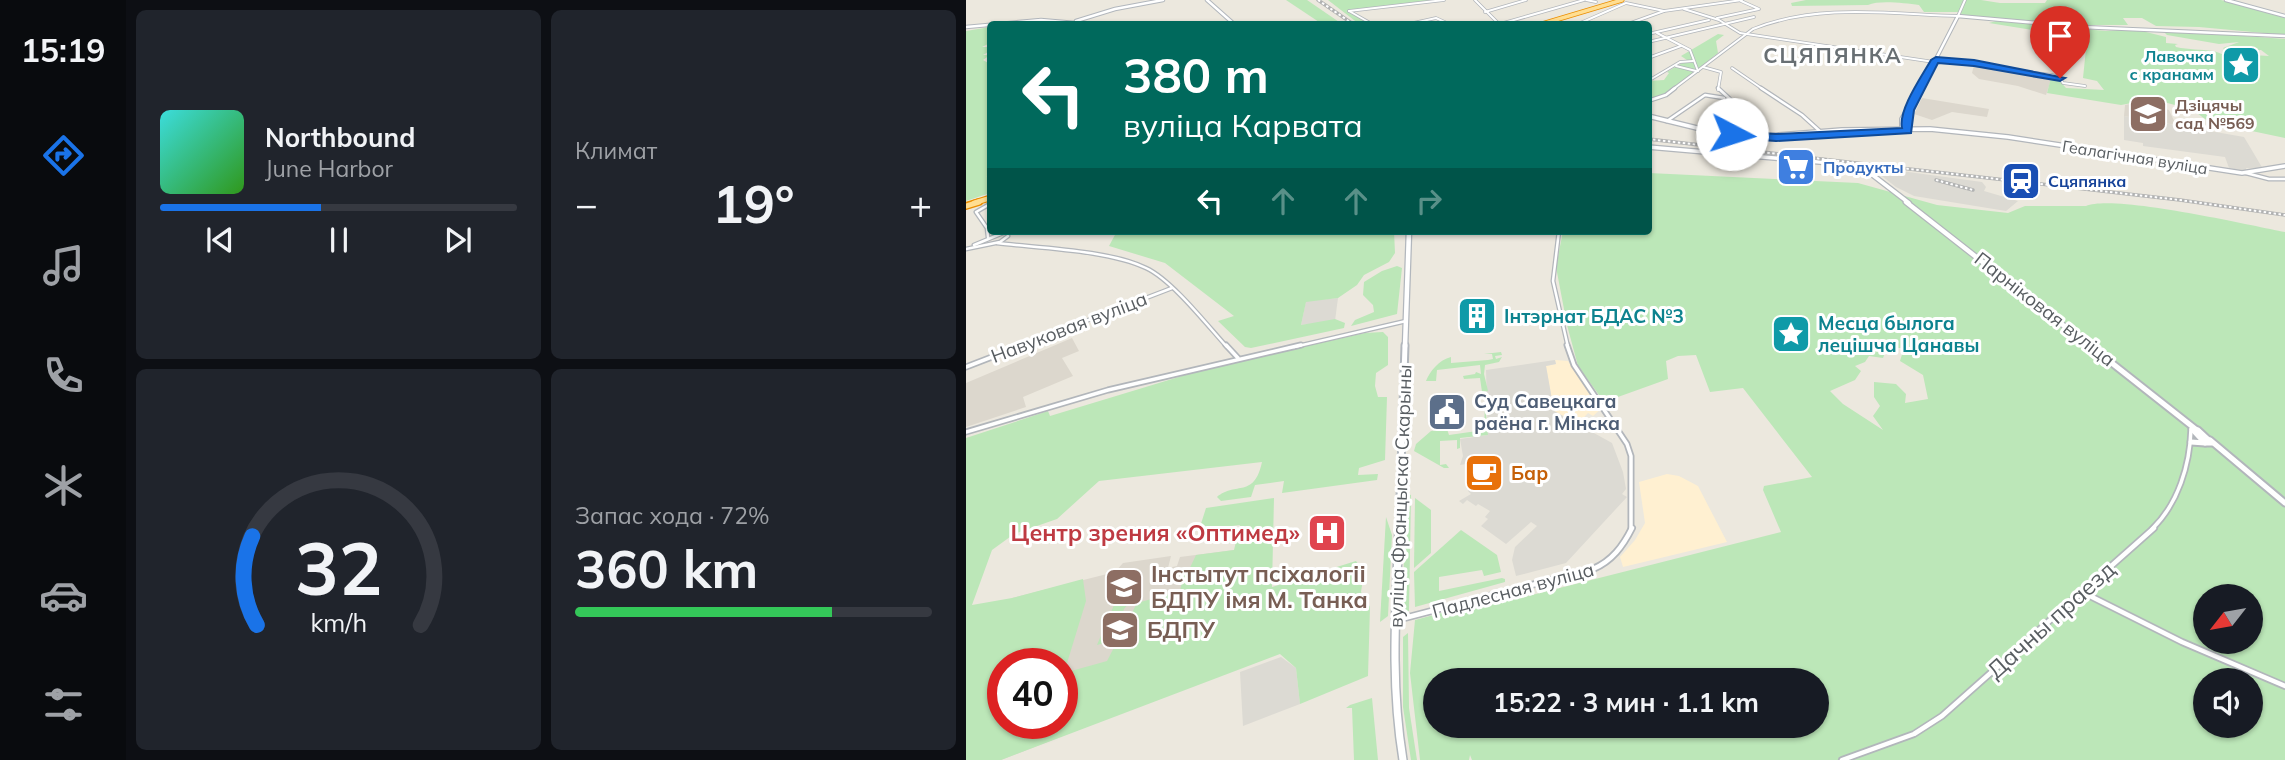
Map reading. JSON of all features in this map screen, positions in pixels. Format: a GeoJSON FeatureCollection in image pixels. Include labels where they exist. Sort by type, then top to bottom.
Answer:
{"type":"FeatureCollection","features":[{"type":"Feature","properties":{"kind":"highway"},"geometry":{"type":"LineString","coordinates":[[1545,21],[1622,0]]}},
{"type":"Feature","properties":{"kind":"highway"},"geometry":{"type":"LineString","coordinates":[[1551,21],[1597,5]]}},
{"type":"Feature","properties":{"kind":"highway"},"geometry":{"type":"LineString","coordinates":[[966,204],[987,198]]}},
{"type":"Feature","properties":{"kind":"street"},"geometry":{"type":"LineString","coordinates":[[1076,21],[1103,11],[1157,0]]}},
{"type":"Feature","properties":{"kind":"street"},"geometry":{"type":"LineString","coordinates":[[1076,21],[1106,11],[1163,0]]}},
{"type":"Feature","properties":{"kind":"street"},"geometry":{"type":"LineString","coordinates":[[1208,0],[1231,21]]}},
{"type":"Feature","properties":{"kind":"street"},"geometry":{"type":"LineString","coordinates":[[1367,21],[1349,11],[1444,0]]}},
{"type":"Feature","properties":{"kind":"street"},"geometry":{"type":"LineString","coordinates":[[1475,0],[1496,21]]}},
{"type":"Feature","properties":{"kind":"street"},"geometry":{"type":"LineString","coordinates":[[1485,12],[1526,0]]}},
{"type":"Feature","properties":{"kind":"street"},"geometry":{"type":"LineString","coordinates":[[1510,21],[1585,0],[1597,5]]}},
{"type":"Feature","properties":{"kind":"street"},"geometry":{"type":"LineString","coordinates":[[1637,21],[1664,12],[1746,0]]}},
{"type":"Feature","properties":{"kind":"street"},"geometry":{"type":"LineString","coordinates":[[1904,129],[1909,110],[1965,0]]}},
{"type":"Feature","properties":{"kind":"street"},"geometry":{"type":"LineString","coordinates":[[2226,0],[2285,16]]}},
{"type":"Feature","properties":{"kind":"street"},"geometry":{"type":"LineString","coordinates":[[1652,33],[1760,8],[1741,1]]}},
{"type":"Feature","properties":{"kind":"street"},"geometry":{"type":"LineString","coordinates":[[1586,21],[1612,11],[1613,4],[1631,3],[1664,12]]}},
{"type":"Feature","properties":{"kind":"street"},"geometry":{"type":"LineString","coordinates":[[1684,9],[1713,19],[1739,33],[2057,76],[2060,82],[2085,86]]}},
{"type":"Feature","properties":{"kind":"street"},"geometry":{"type":"LineString","coordinates":[[1652,100],[1666,96],[1747,34],[1768,23],[1817,13],[1858,11],[1958,16],[2082,27],[2285,36]]}},
{"type":"Feature","properties":{"kind":"street"},"geometry":{"type":"LineString","coordinates":[[1652,41],[1754,17]]}},
{"type":"Feature","properties":{"kind":"street"},"geometry":{"type":"LineString","coordinates":[[1012,21],[1046,21]]}},
{"type":"Feature","properties":{"kind":"street"},"geometry":{"type":"LineString","coordinates":[[966,27],[987,24]]}},
{"type":"Feature","properties":{"kind":"street"},"geometry":{"type":"LineString","coordinates":[[1656,32],[1691,51],[1698,71]]}},
{"type":"Feature","properties":{"kind":"street"},"geometry":{"type":"LineString","coordinates":[[1652,57],[1684,46]]}},
{"type":"Feature","properties":{"kind":"street"},"geometry":{"type":"LineString","coordinates":[[1652,79],[1682,62],[1693,61]]}},
{"type":"Feature","properties":{"kind":"street"},"geometry":{"type":"LineString","coordinates":[[1676,66],[1698,71]]}},
{"type":"Feature","properties":{"kind":"street"},"geometry":{"type":"LineString","coordinates":[[1703,67],[1721,72],[1717,89],[1744,112],[1748,121],[1769,137]]}},
{"type":"Feature","properties":{"kind":"street"},"geometry":{"type":"LineString","coordinates":[[1732,68],[1749,81],[1763,87],[1821,133]]}},
{"type":"Feature","properties":{"kind":"street"},"geometry":{"type":"LineString","coordinates":[[1667,121],[1705,95],[1726,97]]}},
{"type":"Feature","properties":{"kind":"street","name":"Геалагічная вуліца"},"geometry":{"type":"LineString","coordinates":[[1652,117],[1754,137],[1904,129],[1984,135],[2246,173],[2285,166]]}},
{"type":"Feature","properties":{"kind":"street"},"geometry":{"type":"LineString","coordinates":[[1652,148],[1845,165],[1868,171],[1891,188]]}},
{"type":"Feature","properties":{"kind":"street"},"geometry":{"type":"LineString","coordinates":[[2246,173],[2263,178],[2285,179]]}},
{"type":"Feature","properties":{"kind":"street","name":"Парніковая вуліца"},"geometry":{"type":"LineString","coordinates":[[1891,188],[2209,442]]}},
{"type":"Feature","properties":{"kind":"street"},"geometry":{"type":"LineString","coordinates":[[987,206],[976,212],[987,226]]}},
{"type":"Feature","properties":{"kind":"street"},"geometry":{"type":"LineString","coordinates":[[989,235],[986,242],[990,244]]}},
{"type":"Feature","properties":{"kind":"street"},"geometry":{"type":"LineString","coordinates":[[966,249],[997,235]]}},
{"type":"Feature","properties":{"kind":"street","name":"вуліца Францыска Скарыны"},"geometry":{"type":"LineString","coordinates":[[1403,760],[1394,696],[1409,235]]}},
{"type":"Feature","properties":{"kind":"street","name":"Падлесная вуліца"},"geometry":{"type":"LineString","coordinates":[[1395,621],[1593,569],[1602,565],[1622,547],[1632,527],[1630,451],[1574,365],[1564,336],[1553,281],[1559,235]]}},
{"type":"Feature","properties":{"kind":"street"},"geometry":{"type":"LineString","coordinates":[[997,243],[1008,236],[1022,245]]}},
{"type":"Feature","properties":{"kind":"street"},"geometry":{"type":"LineString","coordinates":[[966,249],[997,243],[1130,262],[1152,271],[1172,288],[1239,358]]}},
{"type":"Feature","properties":{"kind":"street","name":"Навуковая вуліца"},"geometry":{"type":"LineString","coordinates":[[966,367],[1172,288]]}},
{"type":"Feature","properties":{"kind":"street"},"geometry":{"type":"LineString","coordinates":[[966,432],[1081,397],[1406,321]]}},
{"type":"Feature","properties":{"kind":"street","name":"Дачны праезд"},"geometry":{"type":"LineString","coordinates":[[1842,760],[1914,734],[1933,723],[2169,512],[2179,488],[2195,431]]}},
{"type":"Feature","properties":{"kind":"street"},"geometry":{"type":"LineString","coordinates":[[2191,442],[2209,442],[2285,502]]}},
{"type":"Feature","properties":{"kind":"street"},"geometry":{"type":"LineString","coordinates":[[2082,592],[2182,642],[2285,686]]}},
{"type":"Feature","properties":{"kind":"shaded area"},"geometry":{"type":"Polygon","coordinates":[[[1974,65],[2052,77],[2046,95],[2018,86],[1979,79],[1972,73],[1974,65]]]}},
{"type":"Feature","properties":{"kind":"shaded area"},"geometry":{"type":"Polygon","coordinates":[[[1922,98],[1989,109],[1987,117],[1952,112],[1932,120],[1914,114],[1922,98]]]}},
{"type":"Feature","properties":{"kind":"shaded area","name":"Дзіцячы сад №569"},"geometry":{"type":"Polygon","coordinates":[[[2139,102],[2169,110],[2176,125],[2124,116],[2125,105],[2139,102]]]}},
{"type":"Feature","properties":{"kind":"shaded area"},"geometry":{"type":"Polygon","coordinates":[[[2124,116],[2244,137],[2263,169],[2246,168],[2247,171],[2229,168],[2225,157],[2143,146],[2143,143],[2124,140],[2124,116]]]}},
{"type":"Feature","properties":{"kind":"shaded area"},"geometry":{"type":"Polygon","coordinates":[[[1873,169],[1982,182],[1986,187],[1984,191],[2018,201],[2006,211],[1914,196],[1896,187],[1873,169]]]}},
{"type":"Feature","properties":{"kind":"shaded area"},"geometry":{"type":"Polygon","coordinates":[[[1338,298],[1335,321],[1301,325],[1306,301],[1338,298]]]}},
{"type":"Feature","properties":{"kind":"shaded area"},"geometry":{"type":"Polygon","coordinates":[[[1072,338],[1079,351],[1062,358],[1073,376],[1023,397],[1026,407],[966,427],[966,383],[1072,338]]]}},
{"type":"Feature","properties":{"kind":"shaded area"},"geometry":{"type":"Polygon","coordinates":[[[1555,360],[1568,361],[1601,409],[1593,416],[1588,413],[1578,424],[1554,411],[1546,366],[1556,364],[1555,360]]]}},
{"type":"Feature","properties":{"kind":"shaded area"},"geometry":{"type":"Polygon","coordinates":[[[1555,360],[1556,364],[1546,366],[1554,411],[1612,443],[1623,472],[1626,489],[1622,494],[1627,497],[1566,563],[1516,576],[1512,560],[1515,547],[1537,526],[1531,522],[1506,544],[1481,526],[1488,519],[1485,517],[1490,511],[1467,500],[1463,504],[1459,501],[1471,494],[1468,491],[1471,487],[1476,490],[1486,478],[1475,470],[1469,474],[1466,472],[1471,468],[1466,464],[1460,465],[1463,456],[1460,439],[1488,435],[1486,370],[1555,360]]]}},
{"type":"Feature","properties":{"kind":"shaded area"},"geometry":{"type":"Polygon","coordinates":[[[1667,474],[1679,476],[1698,486],[1727,542],[1623,567],[1620,557],[1645,523],[1639,482],[1667,474]]]}},
{"type":"Feature","properties":{"kind":"shaded area","name":"БДПУ"},"geometry":{"type":"Polygon","coordinates":[[[1234,550],[1234,669],[1078,730],[1078,648],[998,648],[1012,598],[1115,572],[1123,563],[1171,556],[1168,568],[1177,566],[1180,557],[1234,550]]]}},
{"type":"Feature","properties":{"kind":"shaded area"},"geometry":{"type":"Polygon","coordinates":[[[1281,657],[1296,668],[1300,704],[1243,726],[1240,672],[1281,657]]]}},
{"type":"Feature","properties":{"kind":"shaded area","name":"БДПУ"},"geometry":{"type":"Polygon","coordinates":[[[987,686],[987,739],[1055,739],[1001,760],[966,760],[987,686]]]}},
{"type":"Feature","properties":{"kind":"green space"},"geometry":{"type":"Polygon","coordinates":[[[1286,0],[1307,0],[1338,21],[1318,21],[1286,0]]]}},
{"type":"Feature","properties":{"kind":"green space"},"geometry":{"type":"Polygon","coordinates":[[[1328,0],[1440,0],[1350,11],[1365,21],[1355,21],[1328,0]]]}},
{"type":"Feature","properties":{"kind":"green space"},"geometry":{"type":"Polygon","coordinates":[[[1806,0],[1981,0],[2000,3],[2045,3],[2047,0],[2221,0],[2285,18],[2285,35],[2156,26],[2142,18],[2123,18],[2128,25],[2071,25],[1965,16],[1958,12],[1924,12],[1919,5],[1899,3],[1792,6],[1791,3],[1806,0]]]}},
{"type":"Feature","properties":{"kind":"green space"},"geometry":{"type":"Polygon","coordinates":[[[1996,21],[2106,31],[2134,29],[2166,37],[2166,43],[2178,44],[2176,47],[2213,51],[2233,57],[2237,57],[2236,54],[2269,56],[2261,50],[2227,52],[2223,48],[2239,42],[2219,44],[2167,35],[2162,30],[2285,39],[2285,138],[2209,122],[2193,110],[2153,99],[2121,105],[2047,93],[2051,78],[2058,79],[2066,88],[2104,90],[2097,81],[2083,78],[2087,39],[1989,23],[1996,21]]]}},
{"type":"Feature","properties":{"kind":"green space"},"geometry":{"type":"Polygon","coordinates":[[[987,28],[987,44],[982,47],[987,47],[987,53],[983,55],[987,57],[983,60],[987,62],[987,194],[966,201],[966,31],[987,28]]]}},
{"type":"Feature","properties":{"kind":"green space"},"geometry":{"type":"Polygon","coordinates":[[[1718,34],[1724,35],[1716,41],[1718,53],[1659,100],[1652,101],[1652,81],[1664,80],[1669,73],[1667,72],[1687,60],[1681,56],[1718,34]]]}},
{"type":"Feature","properties":{"kind":"green space"},"geometry":{"type":"Polygon","coordinates":[[[1652,173],[1858,183],[1937,205],[2008,213],[2025,206],[2124,204],[2285,232],[2285,760],[1472,760],[1470,755],[1469,760],[1420,760],[1410,673],[1415,620],[1508,595],[1512,600],[1781,532],[1763,490],[1764,486],[1812,477],[1743,388],[1710,392],[1696,355],[1678,356],[1666,361],[1668,379],[1604,402],[1578,366],[1556,267],[1562,235],[1652,235],[1652,173]],[[1786,324],[1775,331],[1772,337],[1781,343],[1780,350],[1809,337],[1800,327],[1786,324]],[[1887,348],[1883,358],[1869,356],[1865,362],[1855,366],[1861,371],[1855,380],[1830,391],[1843,404],[1883,430],[1873,416],[1880,406],[1874,397],[1874,382],[1896,384],[1906,394],[1905,403],[1928,399],[1923,375],[1900,361],[1904,348],[1887,348]]]}},
{"type":"Feature","properties":{"kind":"green space"},"geometry":{"type":"Polygon","coordinates":[[[1115,235],[1394,235],[1395,253],[1389,262],[1364,275],[1357,285],[1338,298],[1306,302],[1301,325],[1335,319],[1345,323],[1344,328],[1251,348],[1245,347],[1218,321],[1234,316],[1165,263],[1109,246],[1115,235]]]}},
{"type":"Feature","properties":{"kind":"green space"},"geometry":{"type":"Polygon","coordinates":[[[1397,266],[1402,268],[1397,314],[1351,326],[1355,320],[1374,312],[1373,305],[1363,295],[1364,282],[1397,266]]]}},
{"type":"Feature","properties":{"kind":"green space"},"geometry":{"type":"Polygon","coordinates":[[[1383,332],[1388,337],[1388,365],[1376,373],[1375,386],[1378,397],[1387,397],[1385,460],[1359,468],[1358,475],[1378,474],[1377,480],[1282,493],[1284,481],[1255,485],[1251,497],[1221,501],[1217,497],[1224,492],[1244,487],[1254,481],[1262,462],[1099,481],[1057,519],[1014,534],[992,550],[972,605],[1012,598],[1083,579],[1086,601],[1072,648],[987,648],[987,739],[1056,739],[1001,760],[966,760],[966,438],[1048,411],[1050,416],[1215,366],[1365,333],[1383,332]]]}},
{"type":"Feature","properties":{"kind":"green space"},"geometry":{"type":"Polygon","coordinates":[[[1501,352],[1502,355],[1495,356],[1496,359],[1502,357],[1499,362],[1485,365],[1488,391],[1482,392],[1480,378],[1464,379],[1463,376],[1476,372],[1481,374],[1480,365],[1437,370],[1436,381],[1426,381],[1436,366],[1447,358],[1451,357],[1451,363],[1488,360],[1493,359],[1492,354],[1484,354],[1501,352]]]}},
{"type":"Feature","properties":{"kind":"green space"},"geometry":{"type":"Polygon","coordinates":[[[1485,404],[1488,435],[1460,438],[1460,448],[1457,449],[1457,440],[1440,441],[1440,465],[1446,464],[1449,468],[1444,468],[1414,451],[1416,444],[1431,431],[1447,429],[1449,435],[1484,430],[1485,404]]]}},
{"type":"Feature","properties":{"kind":"green space"},"geometry":{"type":"Polygon","coordinates":[[[1405,493],[1411,495],[1409,611],[1403,608],[1405,493]]]}},
{"type":"Feature","properties":{"kind":"green space"},"geometry":{"type":"Polygon","coordinates":[[[1274,498],[1272,587],[1356,561],[1364,572],[1361,592],[1370,607],[1368,676],[1300,704],[1296,668],[1280,654],[1078,731],[1078,669],[1107,661],[1137,603],[1180,591],[1185,569],[1188,572],[1196,555],[1234,550],[1240,525],[1199,530],[1206,508],[1274,498]]]}},
{"type":"Feature","properties":{"kind":"green space"},"geometry":{"type":"Polygon","coordinates":[[[1415,498],[1431,510],[1431,553],[1414,568],[1415,498]]]}},
{"type":"Feature","properties":{"kind":"green space"},"geometry":{"type":"Polygon","coordinates":[[[1386,517],[1392,535],[1388,616],[1380,622],[1386,517]]]}},
{"type":"Feature","properties":{"kind":"green space"},"geometry":{"type":"Polygon","coordinates":[[[1461,530],[1497,555],[1501,572],[1484,576],[1482,570],[1439,577],[1439,591],[1502,578],[1505,582],[1415,607],[1414,572],[1461,530]]]}},
{"type":"Feature","properties":{"kind":"green space"},"geometry":{"type":"Polygon","coordinates":[[[1121,598],[1130,602],[1124,609],[1114,640],[1097,645],[1114,605],[1121,598]]]}},
{"type":"Feature","properties":{"kind":"green space"},"geometry":{"type":"Polygon","coordinates":[[[1408,633],[1409,708],[1417,760],[1411,760],[1403,707],[1403,637],[1408,633]]]}},
{"type":"Feature","properties":{"kind":"green space"},"geometry":{"type":"Polygon","coordinates":[[[1372,698],[1378,760],[1354,760],[1352,708],[1346,708],[1372,698]]]}},
{"type":"Feature","properties":{"kind":"railway"},"geometry":{"type":"LineString","coordinates":[[1318,0],[1349,21]]}},
{"type":"Feature","properties":{"kind":"railway"},"geometry":{"type":"LineString","coordinates":[[1652,139],[2180,200],[2285,215]]}},
{"type":"Feature","properties":{"kind":"railway"},"geometry":{"type":"LineString","coordinates":[[1936,180],[1973,190]]}},
{"type":"Feature","properties":{"kind":"place","name":"Лавочка с кранамм"},"geometry":{"type":"Point","coordinates":[2241,65]}},
{"type":"Feature","properties":{"kind":"place","name":"Дзіцячы сад №569"},"geometry":{"type":"Point","coordinates":[2148,114]}},
{"type":"Feature","properties":{"kind":"place","name":"Продукты"},"geometry":{"type":"Point","coordinates":[1796,167]}},
{"type":"Feature","properties":{"kind":"place","name":"Сцяпянка"},"geometry":{"type":"Point","coordinates":[2021,181]}},
{"type":"Feature","properties":{"kind":"place","name":"Інтэрнат БДАС №3"},"geometry":{"type":"Point","coordinates":[1477,316]}},
{"type":"Feature","properties":{"kind":"place","name":"Месца былога лецішча Цанавы"},"geometry":{"type":"Point","coordinates":[1791,334]}},
{"type":"Feature","properties":{"kind":"place","name":"Суд Савецкага раёна г. Мінска"},"geometry":{"type":"Point","coordinates":[1447,412]}},
{"type":"Feature","properties":{"kind":"place","name":"Бар"},"geometry":{"type":"Point","coordinates":[1484,473]}},
{"type":"Feature","properties":{"kind":"place","name":"Центр зрения «Оптимед»"},"geometry":{"type":"Point","coordinates":[1327,533]}},
{"type":"Feature","properties":{"kind":"place","name":"Інстытут псіхалогіі БДПУ імя М. Танка"},"geometry":{"type":"Point","coordinates":[1124,587]}},
{"type":"Feature","properties":{"kind":"place","name":"БДПУ"},"geometry":{"type":"Point","coordinates":[1120,630]}},
{"type":"Feature","properties":{"kind":"district","name":"СЦЯПЯНКА"},"geometry":{"type":"Point","coordinates":[1833,56]}},
{"type":"Feature","properties":{"kind":"route"},"geometry":{"type":"LineString","coordinates":[[1732,134],[1776,137],[1908,130],[1905,125],[1909,110],[1936,60],[1974,63],[2060,78]]}}]}
